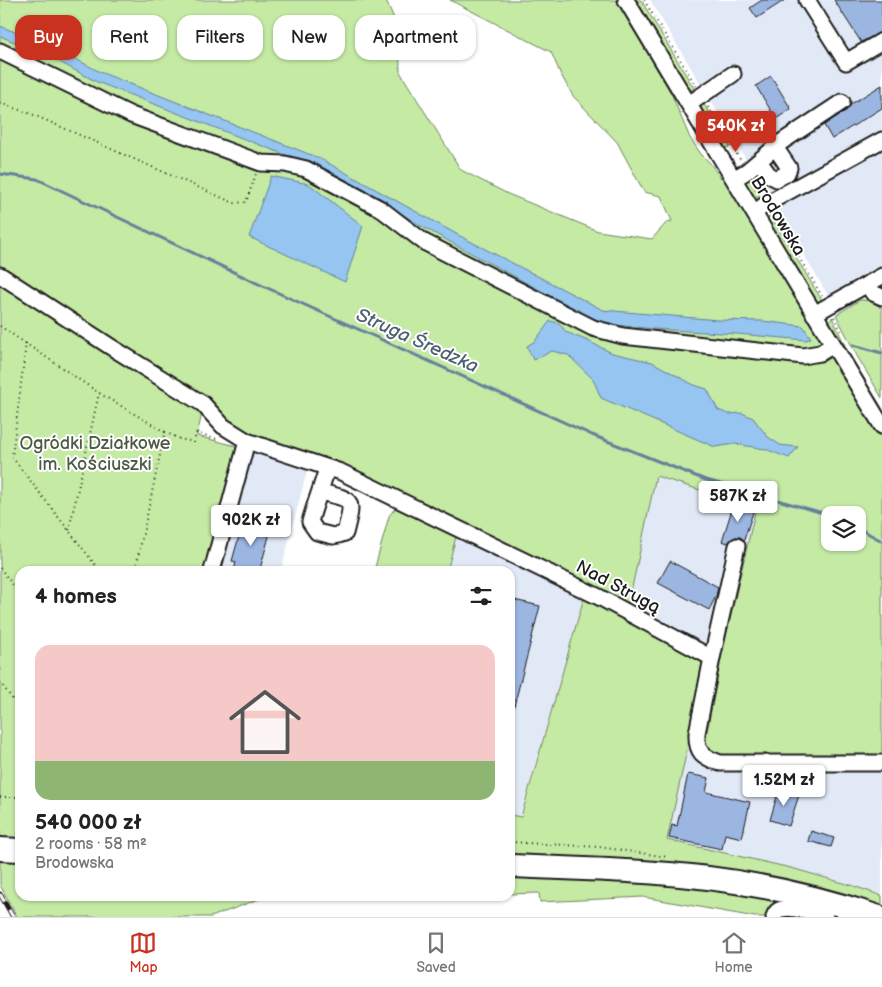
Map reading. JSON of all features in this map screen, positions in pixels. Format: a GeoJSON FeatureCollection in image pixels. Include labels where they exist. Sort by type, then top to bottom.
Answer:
{"type":"FeatureCollection","features":[{"type":"Feature","properties":{"kind":"highway"},"geometry":{"type":"LineString","coordinates":[[0,849],[15,850]]}},
{"type":"Feature","properties":{"kind":"highway"},"geometry":{"type":"LineString","coordinates":[[515,866],[619,871],[709,878],[795,894],[879,917]]}},
{"type":"Feature","properties":{"kind":"street","name":"Brodowska"},"geometry":{"type":"LineString","coordinates":[[626,0],[695,99],[760,208],[816,318],[882,426]]}},
{"type":"Feature","properties":{"kind":"street"},"geometry":{"type":"LineString","coordinates":[[807,0],[846,62],[882,41]]}},
{"type":"Feature","properties":{"kind":"street"},"geometry":{"type":"LineString","coordinates":[[0,51],[131,115],[261,163],[285,164],[306,169],[381,210],[424,242],[594,328],[623,336],[804,356],[820,353],[834,347]]}},
{"type":"Feature","properties":{"kind":"street"},"geometry":{"type":"LineString","coordinates":[[695,99],[733,74]]}},
{"type":"Feature","properties":{"kind":"street"},"geometry":{"type":"LineString","coordinates":[[740,175],[774,148],[842,102]]}},
{"type":"Feature","properties":{"kind":"street"},"geometry":{"type":"LineString","coordinates":[[760,208],[882,140]]}},
{"type":"Feature","properties":{"kind":"street"},"geometry":{"type":"LineString","coordinates":[[759,160],[769,176],[777,179],[787,172],[789,168],[774,148]]}},
{"type":"Feature","properties":{"kind":"street","name":"Nad Strugą"},"geometry":{"type":"LineString","coordinates":[[0,275],[36,296],[111,347],[203,404],[223,426],[247,441],[341,472],[591,592],[712,658]]}},
{"type":"Feature","properties":{"kind":"street"},"geometry":{"type":"LineString","coordinates":[[816,318],[828,306],[882,276]]}},
{"type":"Feature","properties":{"kind":"street"},"geometry":{"type":"LineString","coordinates":[[867,284],[873,293],[882,296]]}},
{"type":"Feature","properties":{"kind":"street"},"geometry":{"type":"LineString","coordinates":[[213,566],[247,441]]}},
{"type":"Feature","properties":{"kind":"street"},"geometry":{"type":"LineString","coordinates":[[320,492],[327,468]]}},
{"type":"Feature","properties":{"kind":"street"},"geometry":{"type":"LineString","coordinates":[[737,546],[697,733],[696,743],[701,754],[720,763],[882,763]]}},
{"type":"Feature","properties":{"kind":"street"},"geometry":{"type":"LineString","coordinates":[[774,917],[775,913],[779,910],[790,908],[825,917]]}},
{"type":"Feature","properties":{"kind":"path"},"geometry":{"type":"LineString","coordinates":[[644,0],[695,99],[740,175],[760,208],[828,306],[841,332]]}},
{"type":"Feature","properties":{"kind":"path"},"geometry":{"type":"LineString","coordinates":[[0,103],[34,115],[234,203],[246,202],[261,163]]}},
{"type":"Feature","properties":{"kind":"path"},"geometry":{"type":"LineString","coordinates":[[0,326],[99,393],[165,432],[180,439],[194,442],[196,433],[221,440]]}},
{"type":"Feature","properties":{"kind":"path"},"geometry":{"type":"LineString","coordinates":[[26,342],[12,457],[96,566]]}},
{"type":"Feature","properties":{"kind":"path"},"geometry":{"type":"LineString","coordinates":[[69,530],[99,393]]}},
{"type":"Feature","properties":{"kind":"path"},"geometry":{"type":"LineString","coordinates":[[136,566],[165,432]]}},
{"type":"Feature","properties":{"kind":"path"},"geometry":{"type":"LineString","coordinates":[[0,568],[15,588]]}},
{"type":"Feature","properties":{"kind":"path"},"geometry":{"type":"LineString","coordinates":[[0,682],[15,703]]}},
{"type":"Feature","properties":{"kind":"path"},"geometry":{"type":"LineString","coordinates":[[0,797],[15,797]]}},
{"type":"Feature","properties":{"kind":"shaded area"},"geometry":{"type":"Polygon","coordinates":[[[650,0],[882,0],[882,336],[849,330],[650,0]]]}},
{"type":"Feature","properties":{"kind":"shaded area"},"geometry":{"type":"Polygon","coordinates":[[[249,450],[307,471],[282,566],[217,566],[249,450]]]}},
{"type":"Feature","properties":{"kind":"shaded area"},"geometry":{"type":"Polygon","coordinates":[[[656,476],[757,508],[722,654],[628,606],[656,476]]]}},
{"type":"Feature","properties":{"kind":"shaded area"},"geometry":{"type":"Polygon","coordinates":[[[458,532],[585,594],[520,817],[515,816],[515,566],[448,566],[458,532]]]}},
{"type":"Feature","properties":{"kind":"shaded area"},"geometry":{"type":"Polygon","coordinates":[[[687,748],[692,749],[697,761],[714,767],[882,768],[882,896],[791,868],[667,840],[687,748]]]}},
{"type":"Feature","properties":{"kind":"green space"},"geometry":{"type":"Polygon","coordinates":[[[0,0],[386,0],[392,15],[355,15],[355,60],[400,60],[400,72],[461,170],[508,194],[598,231],[652,239],[667,222],[672,221],[661,196],[644,192],[617,142],[573,96],[551,52],[450,0],[617,0],[671,93],[690,138],[721,178],[723,177],[824,344],[812,351],[605,329],[457,256],[364,197],[121,106],[27,60],[82,60],[82,15],[15,15],[15,54],[0,47],[0,0]]]}},
{"type":"Feature","properties":{"kind":"green space"},"geometry":{"type":"Polygon","coordinates":[[[632,0],[641,0],[695,90],[687,89],[632,0]]]}},
{"type":"Feature","properties":{"kind":"green space"},"geometry":{"type":"Polygon","coordinates":[[[0,55],[133,121],[304,173],[592,331],[830,352],[882,439],[882,756],[726,756],[714,754],[704,747],[722,654],[756,508],[656,476],[628,606],[248,436],[0,270],[0,55]]]}},
{"type":"Feature","properties":{"kind":"green space"},"geometry":{"type":"Polygon","coordinates":[[[702,101],[730,147],[725,148],[721,146],[699,108],[702,101]]]}},
{"type":"Feature","properties":{"kind":"green space"},"geometry":{"type":"Polygon","coordinates":[[[748,177],[761,198],[751,196],[745,183],[748,177]]]}},
{"type":"Feature","properties":{"kind":"green space"},"geometry":{"type":"Polygon","coordinates":[[[769,213],[823,302],[816,302],[768,225],[769,213]]]}},
{"type":"Feature","properties":{"kind":"green space","name":"Ogródki Działkowe im. Kościuszki"},"geometry":{"type":"Polygon","coordinates":[[[0,281],[203,408],[197,436],[240,447],[208,566],[15,566],[15,840],[0,840],[0,281]]]}},
{"type":"Feature","properties":{"kind":"green space"},"geometry":{"type":"Polygon","coordinates":[[[860,300],[872,301],[882,309],[882,398],[857,356],[836,315],[860,300]]]}},
{"type":"Feature","properties":{"kind":"green space"},"geometry":{"type":"Polygon","coordinates":[[[832,317],[848,352],[882,408],[882,414],[829,325],[832,317]]]}},
{"type":"Feature","properties":{"kind":"green space"},"geometry":{"type":"Polygon","coordinates":[[[396,507],[457,533],[448,566],[375,566],[389,516],[396,507]]]}},
{"type":"Feature","properties":{"kind":"green space"},"geometry":{"type":"Polygon","coordinates":[[[585,594],[707,660],[667,840],[791,868],[854,886],[882,896],[882,910],[515,858],[515,816],[521,817],[585,594]]]}},
{"type":"Feature","properties":{"kind":"green space"},"geometry":{"type":"Polygon","coordinates":[[[0,859],[15,859],[15,901],[254,901],[211,917],[17,917],[0,885],[0,859]]]}},
{"type":"Feature","properties":{"kind":"green space"},"geometry":{"type":"Polygon","coordinates":[[[515,875],[692,886],[776,899],[771,917],[755,917],[643,897],[540,902],[539,893],[515,894],[515,875]]]}},
{"type":"Feature","properties":{"kind":"water"},"geometry":{"type":"Polygon","coordinates":[[[0,26],[15,32],[15,42],[0,36],[0,26]]]}},
{"type":"Feature","properties":{"kind":"water"},"geometry":{"type":"Polygon","coordinates":[[[56,60],[78,60],[100,72],[319,158],[460,236],[603,310],[718,320],[762,321],[803,326],[811,338],[806,340],[606,324],[467,251],[421,226],[376,198],[314,166],[97,82],[56,60]]]}},
{"type":"Feature","properties":{"kind":"water"},"geometry":{"type":"Polygon","coordinates":[[[271,176],[309,184],[363,226],[345,282],[249,237],[271,176]]]}},
{"type":"Feature","properties":{"kind":"water"},"geometry":{"type":"Polygon","coordinates":[[[550,321],[559,323],[566,332],[612,353],[652,362],[694,385],[707,389],[718,410],[729,414],[742,413],[753,418],[768,437],[780,445],[798,447],[789,458],[765,449],[735,444],[715,447],[601,398],[593,379],[568,355],[552,351],[533,360],[527,346],[535,341],[550,321]]]}},
{"type":"Feature","properties":{"kind":"building"},"geometry":{"type":"Polygon","coordinates":[[[762,0],[785,0],[757,18],[750,8],[762,0]]]}},
{"type":"Feature","properties":{"kind":"building"},"geometry":{"type":"Polygon","coordinates":[[[834,0],[882,0],[882,32],[861,42],[834,0]]]}},
{"type":"Feature","properties":{"kind":"building"},"geometry":{"type":"Polygon","coordinates":[[[771,76],[791,109],[776,119],[756,86],[771,76]]]}},
{"type":"Feature","properties":{"kind":"building"},"geometry":{"type":"Polygon","coordinates":[[[882,85],[882,108],[832,139],[824,125],[847,110],[851,104],[882,85]]]}},
{"type":"Feature","properties":{"kind":"building"},"geometry":{"type":"Polygon","coordinates":[[[734,503],[754,509],[744,540],[740,537],[735,537],[728,543],[722,541],[734,503]]]}},
{"type":"Feature","properties":{"kind":"building"},"geometry":{"type":"Polygon","coordinates":[[[243,522],[271,529],[261,566],[235,566],[236,562],[232,561],[243,522]]]}},
{"type":"Feature","properties":{"kind":"building"},"geometry":{"type":"Polygon","coordinates":[[[670,561],[718,587],[709,610],[658,583],[670,561]]]}},
{"type":"Feature","properties":{"kind":"building"},"geometry":{"type":"Polygon","coordinates":[[[515,600],[540,606],[515,702],[515,600]]]}},
{"type":"Feature","properties":{"kind":"building"},"geometry":{"type":"Polygon","coordinates":[[[688,774],[709,778],[706,792],[750,802],[742,838],[725,834],[722,849],[669,838],[672,825],[677,826],[688,774]]]}},
{"type":"Feature","properties":{"kind":"building"},"geometry":{"type":"Polygon","coordinates":[[[779,789],[799,795],[789,826],[770,820],[779,789]]]}},
{"type":"Feature","properties":{"kind":"building"},"geometry":{"type":"Polygon","coordinates":[[[811,831],[834,838],[831,847],[808,841],[811,831]]]}},
{"type":"Feature","properties":{"kind":"waterway","name":"Struga Średzka"},"geometry":{"type":"LineString","coordinates":[[0,174],[37,179],[263,286],[592,435],[703,479],[821,512]]}},
{"type":"Feature","properties":{"kind":"waterway"},"geometry":{"type":"LineString","coordinates":[[853,345],[882,353]]}},
{"type":"Feature","properties":{"kind":"waterway","name":"Struga Średzka"},"geometry":{"type":"LineString","coordinates":[[866,532],[882,541]]}},
{"type":"Feature","properties":{"kind":"railway"},"geometry":{"type":"LineString","coordinates":[[0,894],[13,917]]}}]}
